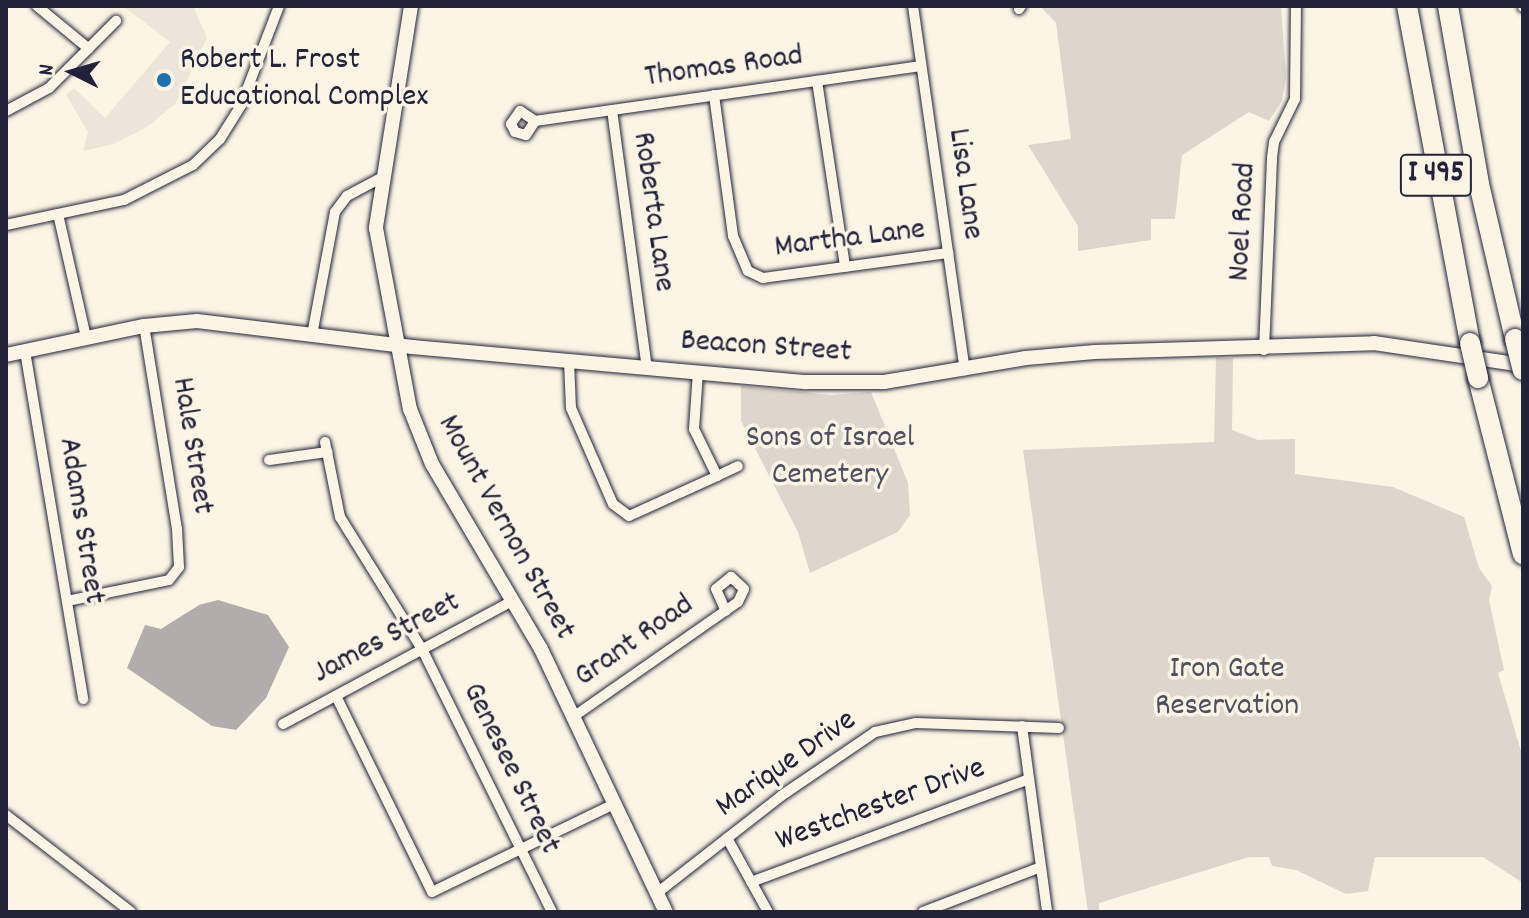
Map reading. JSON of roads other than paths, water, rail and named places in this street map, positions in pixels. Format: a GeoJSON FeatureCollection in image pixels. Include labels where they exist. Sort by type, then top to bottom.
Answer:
{"type":"FeatureCollection","features":[{"type":"Feature","properties":{"kind":"highway","name":"I 495"},"geometry":{"type":"LineString","coordinates":[[1407,6],[1470,343],[1523,554]]}},
{"type":"Feature","properties":{"kind":"highway","name":"I 495"},"geometry":{"type":"LineString","coordinates":[[1448,6],[1479,184],[1523,367]]}},
{"type":"Feature","properties":{"kind":"main road","name":"Mount Vernon Street"},"geometry":{"type":"LineString","coordinates":[[411,6],[381,178],[376,241],[410,409],[432,464],[514,600],[616,803],[666,912]]}},
{"type":"Feature","properties":{"kind":"main road","name":"Beacon Street"},"geometry":{"type":"LineString","coordinates":[[6,355],[144,326],[197,321],[395,345],[647,368],[884,382],[1095,352],[1264,350],[1374,343],[1523,367]]}},
{"type":"Feature","properties":{"kind":"street"},"geometry":{"type":"LineString","coordinates":[[37,6],[89,49]]}},
{"type":"Feature","properties":{"kind":"street"},"geometry":{"type":"LineString","coordinates":[[6,225],[152,189],[207,152],[241,105],[279,6]]}},
{"type":"Feature","properties":{"kind":"street","name":"Lisa Lane"},"geometry":{"type":"LineString","coordinates":[[913,6],[965,370]]}},
{"type":"Feature","properties":{"kind":"street","name":"Noel Road"},"geometry":{"type":"LineString","coordinates":[[1264,350],[1272,158],[1274,142],[1295,99],[1296,6]]}},
{"type":"Feature","properties":{"kind":"street"},"geometry":{"type":"LineString","coordinates":[[6,111],[49,88],[116,21]]}},
{"type":"Feature","properties":{"kind":"street","name":"Thomas Road"},"geometry":{"type":"LineString","coordinates":[[535,121],[921,66]]}},
{"type":"Feature","properties":{"kind":"street"},"geometry":{"type":"LineString","coordinates":[[817,81],[845,267]]}},
{"type":"Feature","properties":{"kind":"street","name":"Martha Lane"},"geometry":{"type":"LineString","coordinates":[[714,95],[733,236],[748,271],[763,278],[948,253]]}},
{"type":"Feature","properties":{"kind":"street","name":"Roberta Lane"},"geometry":{"type":"LineString","coordinates":[[612,110],[647,368]]}},
{"type":"Feature","properties":{"kind":"street"},"geometry":{"type":"LineString","coordinates":[[312,335],[335,212],[347,196],[381,178]]}},
{"type":"Feature","properties":{"kind":"street"},"geometry":{"type":"LineString","coordinates":[[58,214],[86,337]]}},
{"type":"Feature","properties":{"kind":"street","name":"Hale Street"},"geometry":{"type":"LineString","coordinates":[[67,601],[169,580],[176,574],[177,529],[144,326]]}},
{"type":"Feature","properties":{"kind":"street","name":"Adams Street"},"geometry":{"type":"LineString","coordinates":[[25,351],[83,699]]}},
{"type":"Feature","properties":{"kind":"street"},"geometry":{"type":"LineString","coordinates":[[569,361],[571,408],[619,512],[636,515],[738,466]]}},
{"type":"Feature","properties":{"kind":"street"},"geometry":{"type":"LineString","coordinates":[[698,372],[694,429],[717,476]]}},
{"type":"Feature","properties":{"kind":"street","name":"Genesee Street"},"geometry":{"type":"LineString","coordinates":[[269,460],[326,447],[340,517],[422,649],[552,912]]}},
{"type":"Feature","properties":{"kind":"street","name":"James Street"},"geometry":{"type":"LineString","coordinates":[[283,724],[514,600]]}},
{"type":"Feature","properties":{"kind":"street","name":"Grant Road"},"geometry":{"type":"LineString","coordinates":[[573,717],[726,611]]}},
{"type":"Feature","properties":{"kind":"street"},"geometry":{"type":"LineString","coordinates":[[336,696],[432,892],[616,803]]}},
{"type":"Feature","properties":{"kind":"street","name":"Marique Drive"},"geometry":{"type":"LineString","coordinates":[[657,893],[853,742],[875,732],[916,723],[1059,728]]}},
{"type":"Feature","properties":{"kind":"street"},"geometry":{"type":"LineString","coordinates":[[1022,726],[1047,912]]}},
{"type":"Feature","properties":{"kind":"street","name":"Westchester Drive"},"geometry":{"type":"LineString","coordinates":[[751,882],[1029,779]]}},
{"type":"Feature","properties":{"kind":"street"},"geometry":{"type":"LineString","coordinates":[[6,815],[131,912]]}},
{"type":"Feature","properties":{"kind":"street"},"geometry":{"type":"LineString","coordinates":[[727,838],[768,912]]}},
{"type":"Feature","properties":{"kind":"street"},"geometry":{"type":"LineString","coordinates":[[923,912],[1041,867]]}},
{"type":"Feature","properties":{"kind":"place","name":"Robert L. Frost Educational Complex"},"geometry":{"type":"Point","coordinates":[164,80]}},
{"type":"Feature","properties":{"kind":"park label","name":"Sons of Israel Cemetery"},"geometry":{"type":"Point","coordinates":[830,458]}},
{"type":"Feature","properties":{"kind":"park label","name":"Iron Gate Reservation"},"geometry":{"type":"Point","coordinates":[1227,690]}}]}
